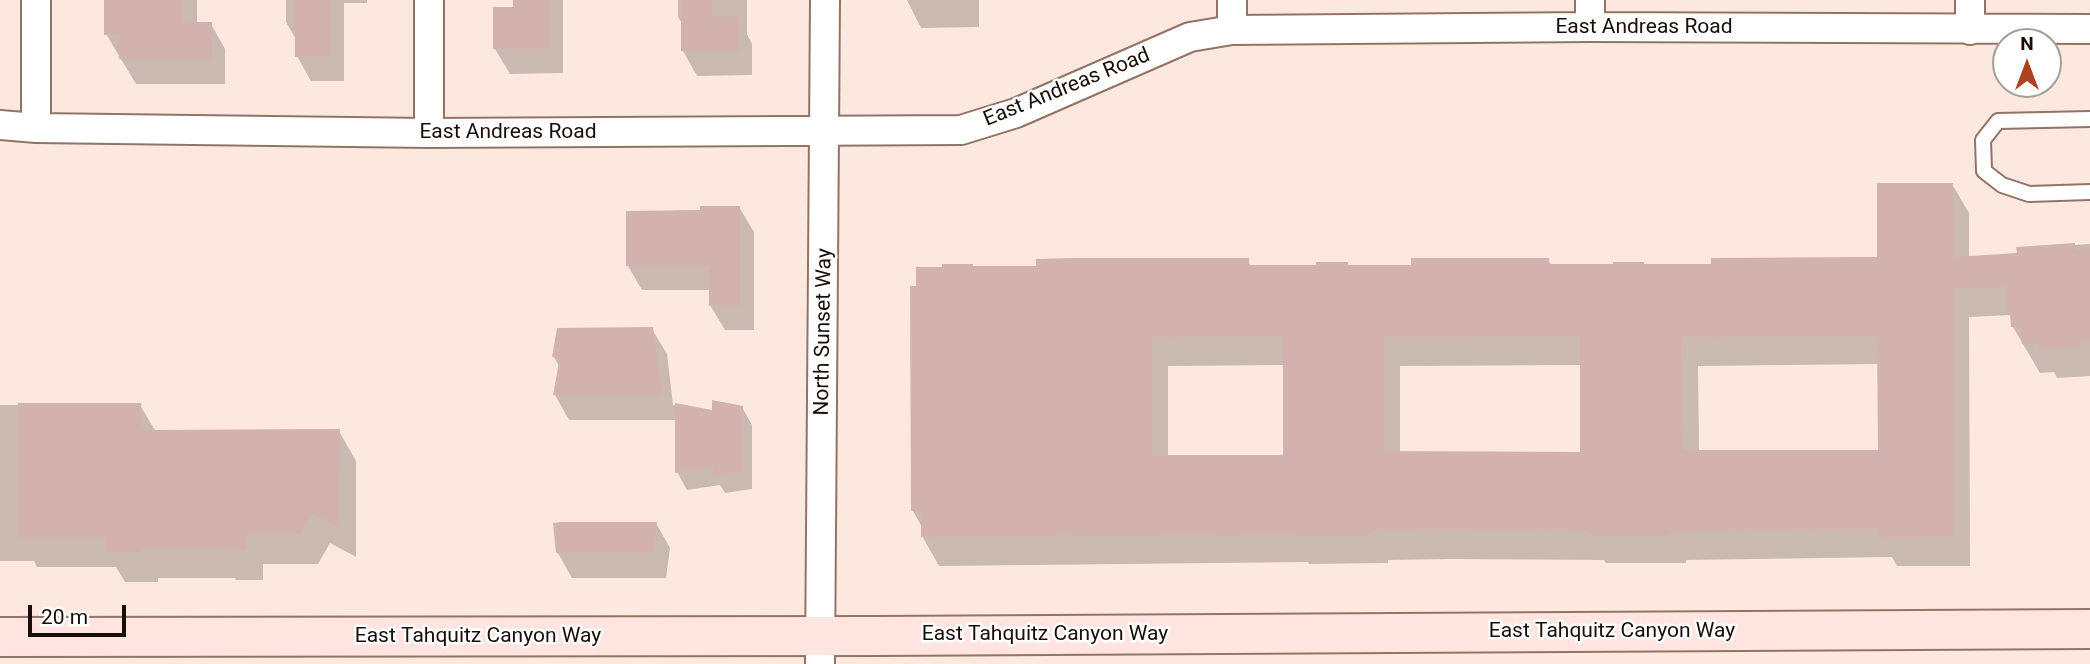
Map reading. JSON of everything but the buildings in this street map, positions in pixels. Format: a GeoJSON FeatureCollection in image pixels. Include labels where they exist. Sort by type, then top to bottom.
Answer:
{"type":"FeatureCollection","features":[{"type":"Feature","properties":{"kind":"main road","name":"East Tahquitz Canyon Way"},"geometry":{"type":"LineString","coordinates":[[0,637],[820,650],[2090,629]]}},
{"type":"Feature","properties":{"kind":"street"},"geometry":{"type":"LineString","coordinates":[[36,0],[36,128]]}},
{"type":"Feature","properties":{"kind":"street"},"geometry":{"type":"LineString","coordinates":[[429,0],[429,133]]}},
{"type":"Feature","properties":{"kind":"street","name":"North Sunset Way"},"geometry":{"type":"LineString","coordinates":[[820,650],[825,0]]}},
{"type":"Feature","properties":{"kind":"street"},"geometry":{"type":"LineString","coordinates":[[1232,0],[1232,30]]}},
{"type":"Feature","properties":{"kind":"street"},"geometry":{"type":"LineString","coordinates":[[1970,0],[1970,30]]}},
{"type":"Feature","properties":{"kind":"street","name":"East Andreas Road"},"geometry":{"type":"LineString","coordinates":[[0,125],[36,128],[429,133],[961,130],[1016,113],[1190,37],[1232,30],[1590,14],[1970,30],[2090,29]]}},
{"type":"Feature","properties":{"kind":"lane"},"geometry":{"type":"LineString","coordinates":[[2090,119],[1998,121],[1983,140],[1984,171],[2001,185],[2029,194],[2090,192]]}}]}
